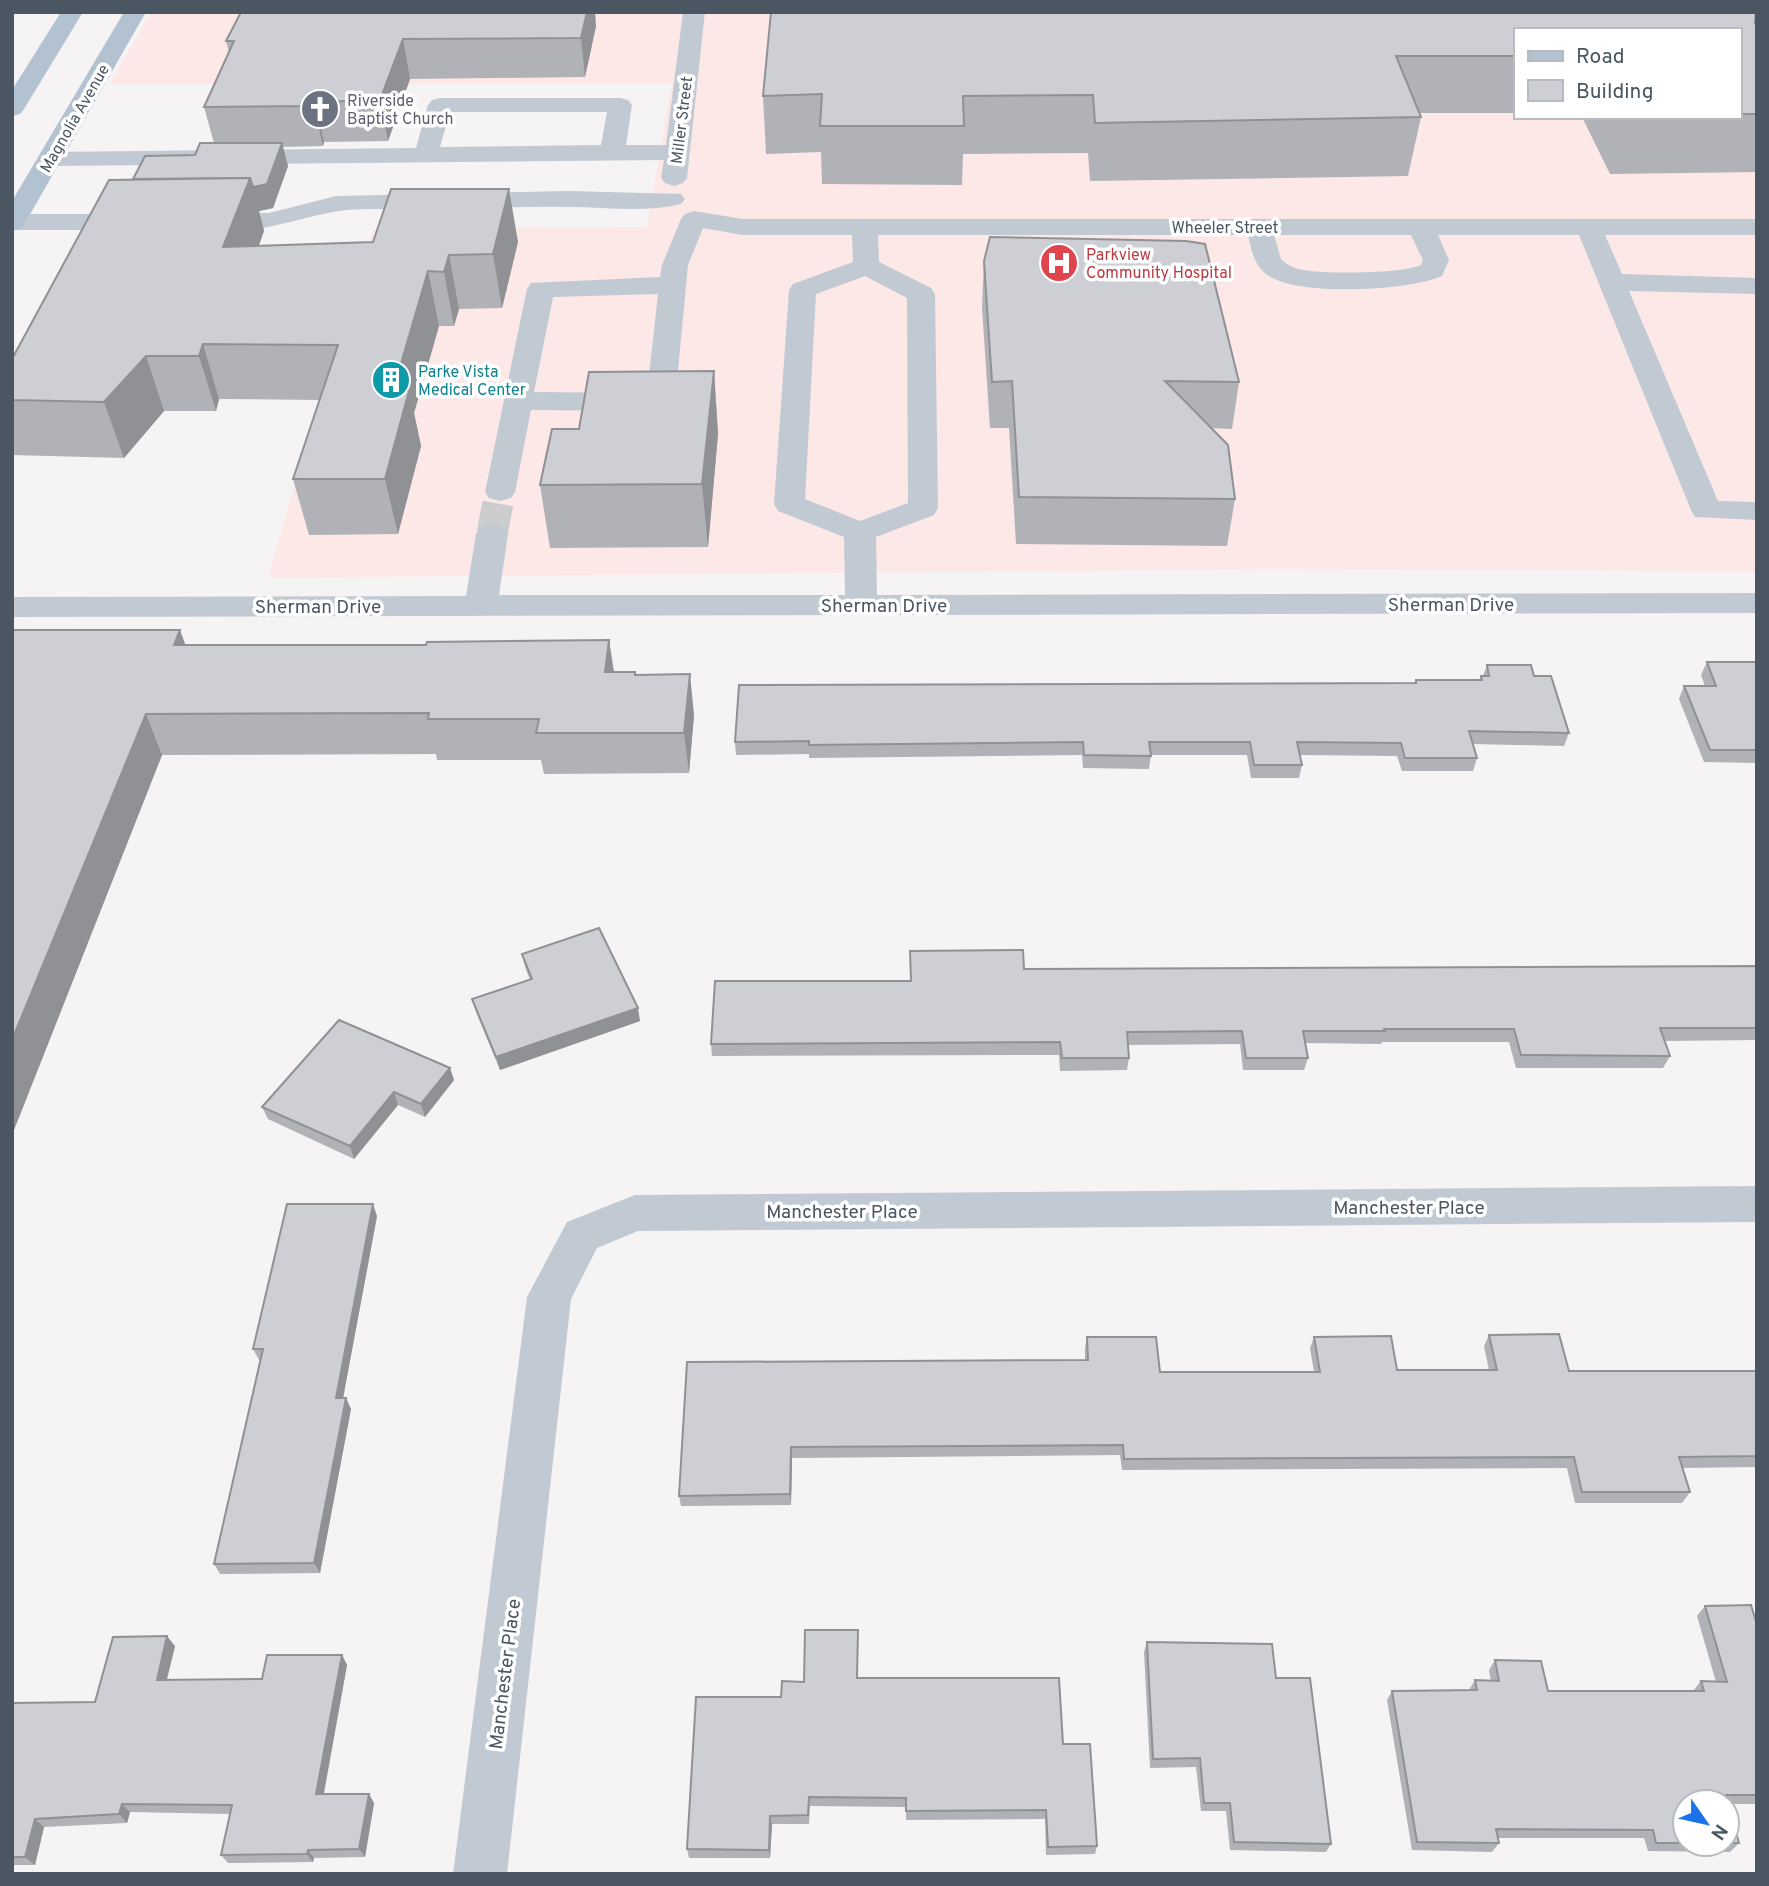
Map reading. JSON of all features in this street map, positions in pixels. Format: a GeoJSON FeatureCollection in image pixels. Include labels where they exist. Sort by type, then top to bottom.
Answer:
{"type":"FeatureCollection","features":[{"type":"Feature","properties":{"kind":"main road"},"geometry":{"type":"LineString","coordinates":[[12,109],[72,12]]}},
{"type":"Feature","properties":{"kind":"main road","name":"Magnolia Avenue"},"geometry":{"type":"LineString","coordinates":[[13,223],[135,12]]}},
{"type":"Feature","properties":{"kind":"street","name":"Miller Street"},"geometry":{"type":"LineString","coordinates":[[672,199],[694,12]]}},
{"type":"Feature","properties":{"kind":"street"},"geometry":{"type":"LineString","coordinates":[[426,155],[440,105],[620,105],[611,153]]}},
{"type":"Feature","properties":{"kind":"street"},"geometry":{"type":"LineString","coordinates":[[50,159],[677,152]]}},
{"type":"Feature","properties":{"kind":"street"},"geometry":{"type":"LineString","coordinates":[[12,232],[51,236],[258,222],[290,217],[311,208],[336,204],[555,199],[623,202],[672,199],[694,219],[675,265],[660,402],[518,401]]}},
{"type":"Feature","properties":{"kind":"street","name":"Wheeler Street"},"geometry":{"type":"LineString","coordinates":[[694,219],[743,227],[1757,227]]}},
{"type":"Feature","properties":{"kind":"street"},"geometry":{"type":"LineString","coordinates":[[13,223],[289,236]]}},
{"type":"Feature","properties":{"kind":"street"},"geometry":{"type":"LineString","coordinates":[[865,227],[866,266]]}},
{"type":"Feature","properties":{"kind":"street"},"geometry":{"type":"LineString","coordinates":[[1260,227],[1265,259],[1277,272],[1294,277],[1401,280],[1421,278],[1433,270],[1436,260],[1422,227]]}},
{"type":"Feature","properties":{"kind":"street"},"geometry":{"type":"LineString","coordinates":[[1589,227],[1706,510],[1757,511]]}},
{"type":"Feature","properties":{"kind":"street"},"geometry":{"type":"LineString","coordinates":[[866,266],[921,294],[923,508],[860,532],[789,504],[803,290],[866,266]]}},
{"type":"Feature","properties":{"kind":"street"},"geometry":{"type":"LineString","coordinates":[[1612,282],[1757,286]]}},
{"type":"Feature","properties":{"kind":"street"},"geometry":{"type":"LineString","coordinates":[[500,492],[541,289],[673,285]]}},
{"type":"Feature","properties":{"kind":"street"},"geometry":{"type":"LineString","coordinates":[[860,532],[861,605]]}},
{"type":"Feature","properties":{"kind":"street"},"geometry":{"type":"LineString","coordinates":[[481,606],[492,534]]}},
{"type":"Feature","properties":{"kind":"street","name":"Sherman Drive"},"geometry":{"type":"LineString","coordinates":[[12,607],[1757,603]]}},
{"type":"Feature","properties":{"kind":"street","name":"Manchester Place"},"geometry":{"type":"LineString","coordinates":[[480,1874],[549,1297],[582,1235],[635,1213],[1757,1204]]}},
{"type":"Feature","properties":{"kind":"shaded area","name":"Parkview Community Hospital"},"geometry":{"type":"Polygon","coordinates":[[[151,12],[1757,12],[1757,571],[1267,569],[268,578],[349,297],[373,230],[647,227],[672,83],[110,84],[151,12]]]}},
{"type":"Feature","properties":{"kind":"building"},"geometry":{"type":"Polygon","coordinates":[[[241,12],[587,12],[581,38],[403,39],[380,100],[315,102],[314,106],[204,107],[234,41],[226,41],[241,12]]]}},
{"type":"Feature","properties":{"kind":"building"},"geometry":{"type":"Polygon","coordinates":[[[771,12],[1756,12],[1757,24],[1757,114],[1741,114],[1741,28],[1514,28],[1514,56],[1396,56],[1421,117],[1095,123],[1093,95],[963,96],[964,126],[820,126],[822,94],[763,96],[771,12]]]}},
{"type":"Feature","properties":{"kind":"building"},"geometry":{"type":"Polygon","coordinates":[[[200,143],[282,143],[267,184],[253,187],[250,178],[133,179],[145,156],[195,155],[200,143]]]}},
{"type":"Feature","properties":{"kind":"building"},"geometry":{"type":"Polygon","coordinates":[[[250,178],[223,247],[373,242],[391,189],[509,189],[493,254],[449,255],[444,272],[428,271],[393,391],[409,391],[385,479],[293,479],[338,345],[203,344],[199,356],[146,356],[104,402],[12,400],[12,359],[109,180],[250,178]]]}},
{"type":"Feature","properties":{"kind":"building"},"geometry":{"type":"Polygon","coordinates":[[[990,237],[1186,241],[1205,244],[1239,382],[1165,381],[1228,445],[1235,499],[1019,497],[1012,381],[992,382],[984,261],[990,237]]]}},
{"type":"Feature","properties":{"kind":"building"},"geometry":{"type":"Polygon","coordinates":[[[714,371],[702,484],[540,485],[552,429],[579,429],[589,372],[714,371]]]}},
{"type":"Feature","properties":{"kind":"building"},"geometry":{"type":"Polygon","coordinates":[[[12,630],[180,630],[174,645],[426,645],[427,642],[609,640],[605,672],[635,672],[635,675],[690,674],[684,733],[536,733],[539,719],[428,719],[429,713],[146,714],[12,1040],[12,630]]]}},
{"type":"Feature","properties":{"kind":"building"},"geometry":{"type":"Polygon","coordinates":[[[1707,662],[1757,662],[1757,750],[1710,750],[1684,686],[1716,686],[1707,662]]]}},
{"type":"Feature","properties":{"kind":"building"},"geometry":{"type":"Polygon","coordinates":[[[1487,665],[1531,665],[1534,676],[1551,676],[1569,733],[1469,731],[1477,758],[1405,758],[1401,743],[1297,742],[1302,765],[1254,765],[1250,742],[1149,742],[1151,756],[1084,755],[1083,742],[809,745],[809,741],[735,742],[739,685],[1416,683],[1416,680],[1482,680],[1481,676],[1489,676],[1487,665]]]}},
{"type":"Feature","properties":{"kind":"building"},"geometry":{"type":"Polygon","coordinates":[[[599,928],[638,1008],[496,1057],[472,999],[532,979],[522,954],[599,928]]]}},
{"type":"Feature","properties":{"kind":"building"},"geometry":{"type":"Polygon","coordinates":[[[1023,950],[1024,969],[1757,966],[1757,1028],[1660,1028],[1670,1056],[1521,1055],[1514,1029],[1303,1031],[1308,1058],[1246,1058],[1242,1031],[1127,1032],[1129,1058],[1062,1058],[1060,1042],[711,1044],[715,981],[911,981],[910,951],[1023,950]]]}},
{"type":"Feature","properties":{"kind":"building"},"geometry":{"type":"Polygon","coordinates":[[[339,1020],[450,1068],[421,1104],[394,1092],[350,1146],[262,1107],[339,1020]]]}},
{"type":"Feature","properties":{"kind":"building"},"geometry":{"type":"Polygon","coordinates":[[[287,1204],[373,1204],[336,1398],[346,1398],[314,1563],[214,1564],[263,1349],[253,1349],[287,1204]]]}},
{"type":"Feature","properties":{"kind":"building"},"geometry":{"type":"Polygon","coordinates":[[[1559,1334],[1569,1371],[1757,1371],[1757,1456],[1679,1457],[1690,1492],[1582,1492],[1574,1457],[1124,1459],[1123,1445],[791,1447],[790,1494],[679,1496],[687,1362],[1088,1360],[1087,1337],[1156,1337],[1160,1372],[1320,1372],[1314,1337],[1391,1336],[1397,1370],[1497,1370],[1489,1335],[1559,1334]]]}},
{"type":"Feature","properties":{"kind":"building"},"geometry":{"type":"Polygon","coordinates":[[[1751,1605],[1757,1625],[1757,1795],[1741,1795],[1741,1788],[1671,1788],[1671,1843],[1656,1843],[1653,1830],[1496,1829],[1499,1843],[1417,1842],[1392,1691],[1477,1690],[1475,1680],[1499,1681],[1495,1660],[1541,1661],[1548,1691],[1704,1691],[1701,1681],[1727,1682],[1705,1606],[1751,1605]]]}},
{"type":"Feature","properties":{"kind":"building"},"geometry":{"type":"Polygon","coordinates":[[[805,1630],[858,1630],[857,1678],[1059,1678],[1063,1744],[1090,1744],[1097,1846],[1048,1847],[1046,1810],[906,1811],[906,1798],[809,1797],[808,1815],[770,1816],[769,1850],[687,1849],[696,1697],[781,1697],[782,1681],[804,1682],[805,1630]]]}},
{"type":"Feature","properties":{"kind":"building"},"geometry":{"type":"Polygon","coordinates":[[[167,1636],[157,1680],[262,1679],[267,1655],[342,1655],[316,1794],[369,1794],[359,1849],[308,1850],[307,1854],[221,1855],[232,1805],[122,1804],[119,1814],[35,1819],[25,1857],[12,1857],[12,1703],[95,1702],[113,1637],[167,1636]]]}},
{"type":"Feature","properties":{"kind":"building"},"geometry":{"type":"Polygon","coordinates":[[[1147,1642],[1272,1644],[1276,1678],[1310,1678],[1331,1844],[1234,1842],[1230,1803],[1204,1803],[1200,1758],[1153,1759],[1147,1642]]]}},
{"type":"Feature","properties":{"kind":"tunnel"},"geometry":{"type":"LineString","coordinates":[[492,534],[500,492]]}},
{"type":"Feature","properties":{"kind":"place","name":"Riverside Baptist Church"},"geometry":{"type":"Point","coordinates":[320,109]}},
{"type":"Feature","properties":{"kind":"place","name":"Parkview Community Hospital"},"geometry":{"type":"Point","coordinates":[1059,263]}},
{"type":"Feature","properties":{"kind":"place","name":"Parke Vista Medical Center"},"geometry":{"type":"Point","coordinates":[391,380]}}]}
